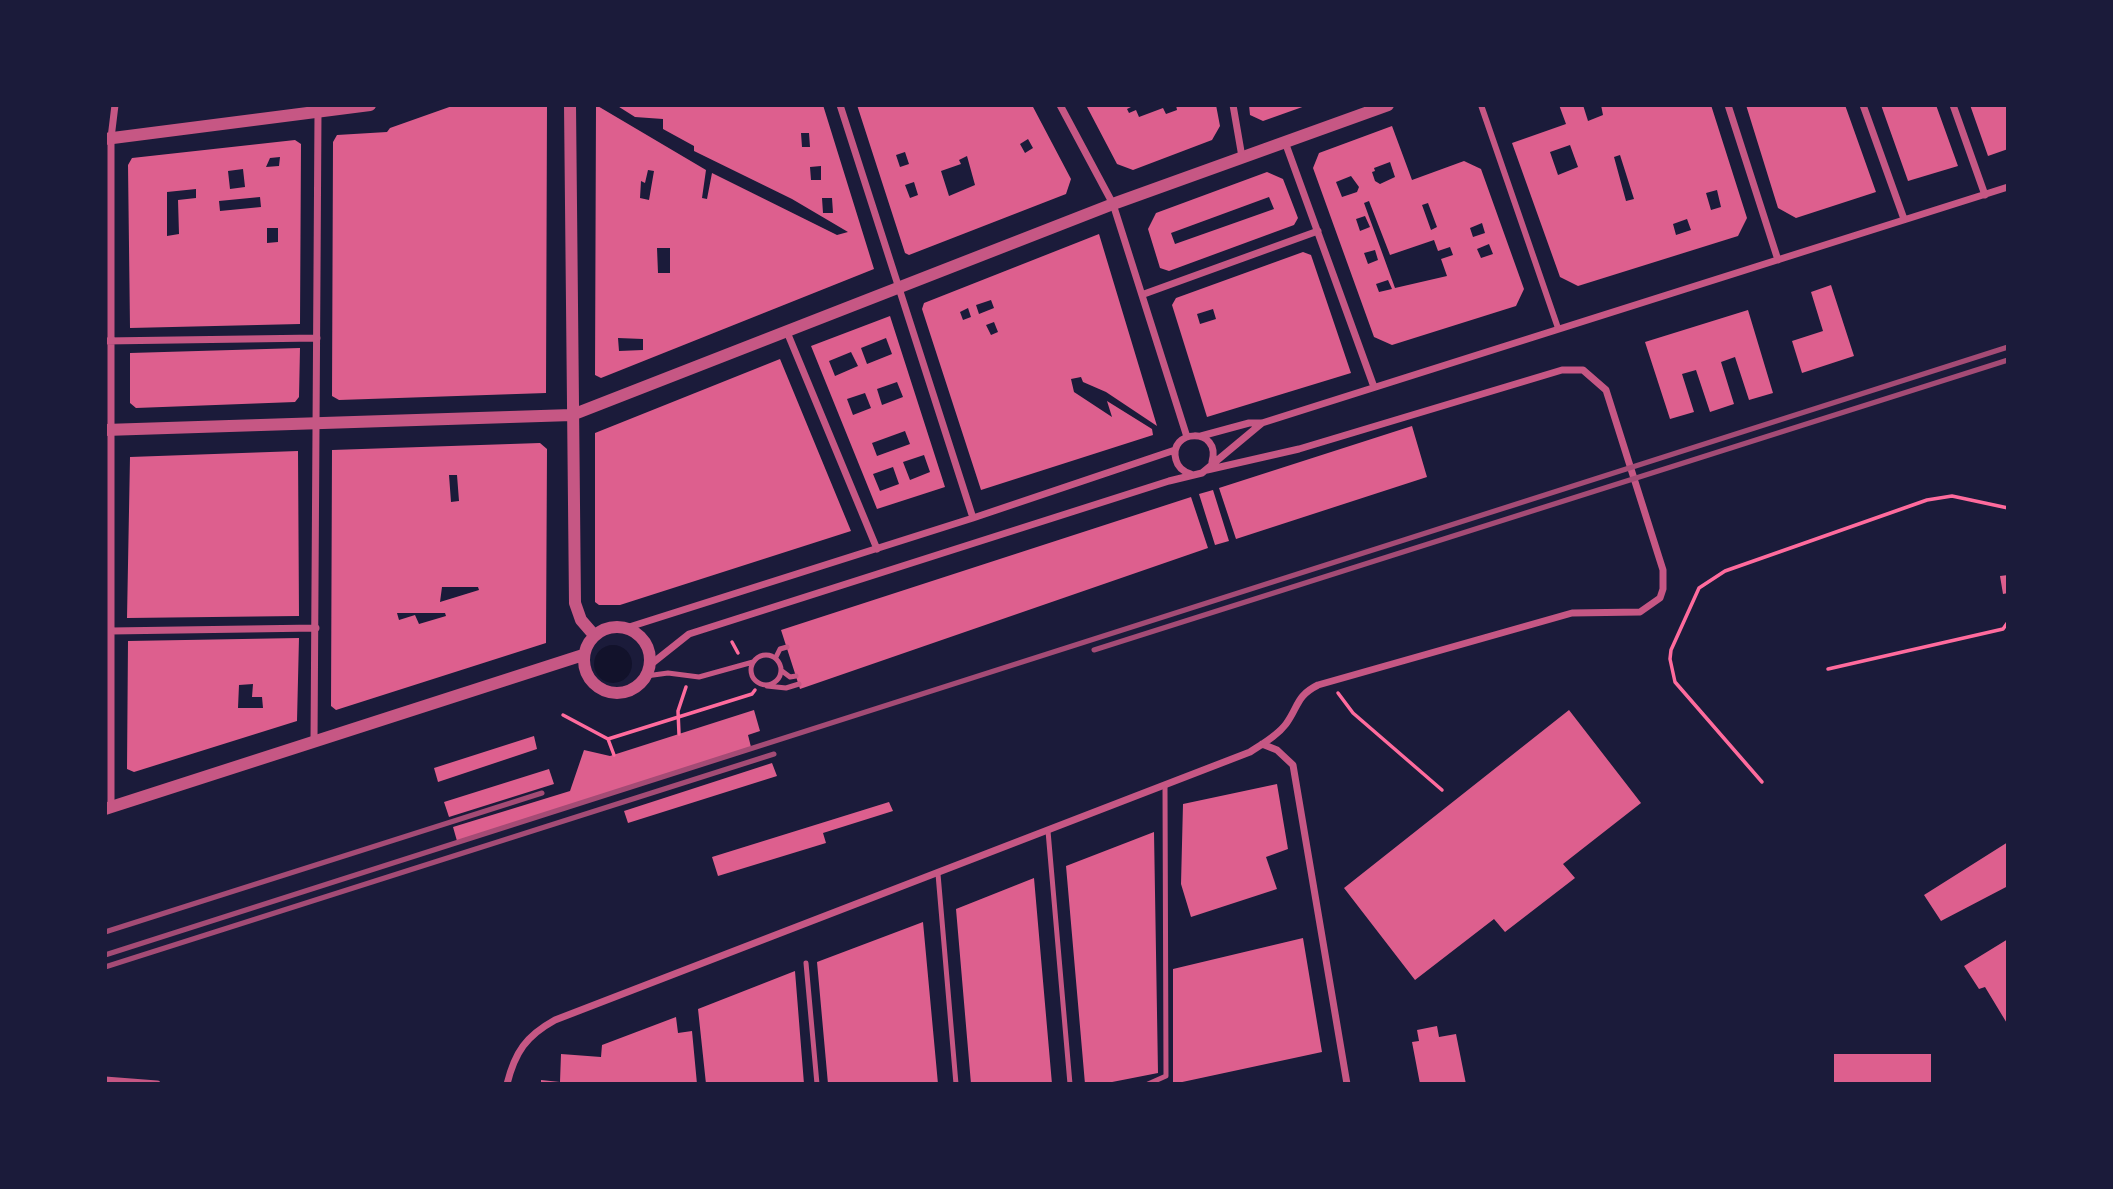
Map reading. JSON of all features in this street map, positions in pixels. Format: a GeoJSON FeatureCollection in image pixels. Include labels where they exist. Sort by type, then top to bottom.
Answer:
{"type":"FeatureCollection","features":[{"type":"Feature","properties":{"kind":"street"},"geometry":{"type":"LineString","coordinates":[[115,105],[108,139],[111,631],[108,808],[583,655]]}},
{"type":"Feature","properties":{"kind":"street"},"geometry":{"type":"LineString","coordinates":[[108,139],[370,105]]}},
{"type":"Feature","properties":{"kind":"street"},"geometry":{"type":"LineString","coordinates":[[570,105],[575,603],[581,620],[594,635]]}},
{"type":"Feature","properties":{"kind":"street"},"geometry":{"type":"LineString","coordinates":[[840,105],[973,518]]}},
{"type":"Feature","properties":{"kind":"street"},"geometry":{"type":"LineString","coordinates":[[1060,105],[1113,204],[1144,294],[1186,437]]}},
{"type":"Feature","properties":{"kind":"street"},"geometry":{"type":"LineString","coordinates":[[1233,105],[1242,157]]}},
{"type":"Feature","properties":{"kind":"street"},"geometry":{"type":"LineString","coordinates":[[109,430],[572,415],[1113,204],[1388,105]]}},
{"type":"Feature","properties":{"kind":"street"},"geometry":{"type":"LineString","coordinates":[[1481,105],[1558,328]]}},
{"type":"Feature","properties":{"kind":"street"},"geometry":{"type":"LineString","coordinates":[[1728,105],[1778,260]]}},
{"type":"Feature","properties":{"kind":"street"},"geometry":{"type":"LineString","coordinates":[[1863,105],[1904,219]]}},
{"type":"Feature","properties":{"kind":"street"},"geometry":{"type":"LineString","coordinates":[[1953,105],[1985,195]]}},
{"type":"Feature","properties":{"kind":"street"},"geometry":{"type":"LineString","coordinates":[[314,743],[318,113]]}},
{"type":"Feature","properties":{"kind":"street"},"geometry":{"type":"LineString","coordinates":[[1285,142],[1374,387]]}},
{"type":"Feature","properties":{"kind":"street"},"geometry":{"type":"LineString","coordinates":[[1209,468],[1262,424],[2008,187]]}},
{"type":"Feature","properties":{"kind":"street"},"geometry":{"type":"LineString","coordinates":[[1144,294],[1318,231]]}},
{"type":"Feature","properties":{"kind":"street"},"geometry":{"type":"LineString","coordinates":[[787,332],[877,549]]}},
{"type":"Feature","properties":{"kind":"street"},"geometry":{"type":"LineString","coordinates":[[108,341],[317,338]]}},
{"type":"Feature","properties":{"kind":"street"},"geometry":{"type":"LineString","coordinates":[[507,1084],[511,1066],[525,1040],[555,1020],[1250,752],[1287,723],[1299,698],[1318,685],[1572,613],[1640,612],[1660,598],[1663,569],[1606,390],[1583,370],[1562,370],[1300,450],[1209,468],[689,634],[648,670],[629,691],[606,692],[588,677],[583,655],[594,635],[615,626],[626,628],[645,642],[648,670]]}},
{"type":"Feature","properties":{"kind":"street"},"geometry":{"type":"LineString","coordinates":[[626,628],[973,518],[1175,450],[1186,437],[1201,436],[1249,423],[1262,424]]}},
{"type":"Feature","properties":{"kind":"street"},"geometry":{"type":"LineString","coordinates":[[1201,436],[1213,448],[1209,468]]}},
{"type":"Feature","properties":{"kind":"street"},"geometry":{"type":"LineString","coordinates":[[1175,450],[1180,469],[1192,475]]}},
{"type":"Feature","properties":{"kind":"street"},"geometry":{"type":"LineString","coordinates":[[111,631],[316,628]]}},
{"type":"Feature","properties":{"kind":"street"},"geometry":{"type":"LineString","coordinates":[[1262,744],[1278,750],[1293,765],[1347,1084]]}},
{"type":"Feature","properties":{"kind":"street"},"geometry":{"type":"LineString","coordinates":[[105,1080],[157,1084]]}},
{"type":"Feature","properties":{"kind":"lane"},"geometry":{"type":"LineString","coordinates":[[787,647],[780,649],[776,657],[782,671],[790,677],[796,677]]}},
{"type":"Feature","properties":{"kind":"lane"},"geometry":{"type":"LineString","coordinates":[[648,670],[699,677],[753,662],[766,654],[776,657]]}},
{"type":"Feature","properties":{"kind":"lane"},"geometry":{"type":"LineString","coordinates":[[752,676],[753,662]]}},
{"type":"Feature","properties":{"kind":"lane"},"geometry":{"type":"LineString","coordinates":[[736,667],[764,685],[786,688],[799,684]]}},
{"type":"Feature","properties":{"kind":"lane"},"geometry":{"type":"LineString","coordinates":[[764,685],[778,680],[782,671]]}},
{"type":"Feature","properties":{"kind":"lane"},"geometry":{"type":"LineString","coordinates":[[1148,1084],[1166,1076],[1165,786]]}},
{"type":"Feature","properties":{"kind":"lane"},"geometry":{"type":"LineString","coordinates":[[1048,831],[1070,1084]]}},
{"type":"Feature","properties":{"kind":"lane"},"geometry":{"type":"LineString","coordinates":[[938,874],[956,1084]]}},
{"type":"Feature","properties":{"kind":"lane"},"geometry":{"type":"LineString","coordinates":[[806,963],[817,1084]]}},
{"type":"Feature","properties":{"kind":"path"},"geometry":{"type":"LineString","coordinates":[[1762,782],[1675,682],[1670,659],[1671,650],[1699,588],[1725,571],[1927,500],[1952,496],[2008,508]]}},
{"type":"Feature","properties":{"kind":"path"},"geometry":{"type":"LineString","coordinates":[[2008,541],[2008,560]]}},
{"type":"Feature","properties":{"kind":"path"},"geometry":{"type":"LineString","coordinates":[[1828,669],[2003,629],[2008,622]]}},
{"type":"Feature","properties":{"kind":"path"},"geometry":{"type":"LineString","coordinates":[[732,642],[738,653]]}},
{"type":"Feature","properties":{"kind":"path"},"geometry":{"type":"LineString","coordinates":[[1331,682],[1353,713],[1442,790]]}},
{"type":"Feature","properties":{"kind":"path"},"geometry":{"type":"LineString","coordinates":[[679,734],[677,720],[686,687]]}},
{"type":"Feature","properties":{"kind":"path"},"geometry":{"type":"LineString","coordinates":[[608,739],[677,720],[752,694],[755,690]]}},
{"type":"Feature","properties":{"kind":"path"},"geometry":{"type":"LineString","coordinates":[[563,715],[608,739],[614,755]]}},
{"type":"Feature","properties":{"kind":"shaded area"},"geometry":{"type":"Polygon","coordinates":[[[613,645],[627,650],[632,664],[627,678],[613,683],[599,678],[594,664],[599,650],[613,645]]]}},
{"type":"Feature","properties":{"kind":"building"},"geometry":{"type":"Polygon","coordinates":[[[455,105],[547,105],[546,393],[339,400],[332,396],[333,142],[337,135],[387,132],[390,128],[455,105]]]}},
{"type":"Feature","properties":{"kind":"building"},"geometry":{"type":"Polygon","coordinates":[[[596,105],[706,170],[702,198],[707,199],[712,173],[837,235],[848,232],[792,199],[694,151],[694,146],[663,129],[663,119],[635,117],[616,105],[823,105],[874,269],[601,378],[595,375],[596,105]],[[801,133],[802,147],[810,147],[809,133],[801,133]],[[821,166],[810,167],[811,180],[821,180],[821,166]],[[648,170],[645,183],[641,181],[640,198],[649,200],[654,171],[648,170]],[[822,198],[823,213],[833,213],[832,198],[822,198]],[[657,248],[658,273],[670,273],[670,248],[657,248]],[[618,338],[619,351],[643,350],[643,339],[618,338]]]}},
{"type":"Feature","properties":{"kind":"building"},"geometry":{"type":"Polygon","coordinates":[[[857,105],[1032,105],[1071,179],[1066,194],[909,255],[905,253],[857,105]],[[1028,139],[1020,144],[1025,153],[1033,148],[1028,139]],[[905,152],[896,155],[900,167],[909,164],[905,152]],[[967,156],[959,160],[961,164],[941,171],[949,196],[975,185],[967,156]],[[914,182],[905,185],[910,198],[918,195],[914,182]]]}},
{"type":"Feature","properties":{"kind":"building"},"geometry":{"type":"Polygon","coordinates":[[[1086,105],[1135,105],[1127,109],[1129,113],[1136,110],[1139,117],[1163,108],[1166,114],[1177,110],[1176,105],[1216,105],[1220,126],[1212,140],[1133,170],[1117,164],[1086,105]]]}},
{"type":"Feature","properties":{"kind":"building"},"geometry":{"type":"Polygon","coordinates":[[[1249,105],[1308,105],[1263,121],[1250,115],[1249,105]]]}},
{"type":"Feature","properties":{"kind":"building"},"geometry":{"type":"Polygon","coordinates":[[[1559,105],[1583,105],[1588,121],[1603,115],[1601,105],[1711,105],[1747,218],[1738,236],[1578,286],[1560,277],[1512,143],[1566,124],[1559,105]],[[1570,145],[1550,152],[1558,175],[1578,167],[1570,145]],[[1620,155],[1614,157],[1626,201],[1634,199],[1620,155]],[[1717,190],[1706,193],[1711,210],[1721,207],[1717,190]],[[1687,219],[1673,224],[1676,235],[1691,230],[1687,219]]]}},
{"type":"Feature","properties":{"kind":"building"},"geometry":{"type":"Polygon","coordinates":[[[1746,105],[1845,105],[1876,192],[1796,218],[1778,208],[1746,105]]]}},
{"type":"Feature","properties":{"kind":"building"},"geometry":{"type":"Polygon","coordinates":[[[1881,105],[1936,105],[1958,166],[1908,181],[1881,105]]]}},
{"type":"Feature","properties":{"kind":"building"},"geometry":{"type":"Polygon","coordinates":[[[1970,105],[2008,105],[2008,149],[1988,156],[1970,105]]]}},
{"type":"Feature","properties":{"kind":"building"},"geometry":{"type":"Polygon","coordinates":[[[1392,126],[1412,180],[1464,161],[1481,169],[1524,289],[1516,306],[1392,345],[1374,337],[1313,168],[1319,153],[1392,126]],[[1390,162],[1374,168],[1375,171],[1372,172],[1375,181],[1380,184],[1395,177],[1390,162]],[[1351,176],[1336,182],[1342,197],[1357,192],[1359,187],[1351,176]],[[1369,201],[1364,203],[1395,288],[1447,276],[1441,259],[1453,255],[1450,247],[1438,251],[1434,240],[1390,255],[1369,201]],[[1428,203],[1422,205],[1431,230],[1437,227],[1428,203]],[[1365,216],[1356,219],[1360,231],[1370,227],[1365,216]],[[1482,223],[1470,228],[1473,237],[1485,233],[1482,223]],[[1489,244],[1477,249],[1481,258],[1493,254],[1489,244]],[[1375,250],[1364,253],[1368,264],[1378,260],[1375,250]],[[1388,280],[1376,284],[1379,292],[1392,289],[1388,280]]]}},
{"type":"Feature","properties":{"kind":"building"},"geometry":{"type":"Polygon","coordinates":[[[295,140],[301,144],[300,324],[130,328],[128,165],[132,158],[295,140]],[[280,157],[270,158],[266,167],[279,166],[280,157]],[[243,169],[228,171],[230,189],[245,187],[243,169]],[[196,189],[167,192],[167,236],[179,234],[178,200],[196,198],[196,189]],[[260,197],[219,201],[220,211],[261,207],[260,197]],[[267,228],[267,243],[278,242],[278,228],[267,228]]]}},
{"type":"Feature","properties":{"kind":"building"},"geometry":{"type":"Polygon","coordinates":[[[1267,172],[1283,179],[1298,218],[1294,225],[1169,271],[1160,268],[1148,229],[1156,213],[1267,172]],[[1269,197],[1171,233],[1175,244],[1274,209],[1269,197]]]}},
{"type":"Feature","properties":{"kind":"building"},"geometry":{"type":"Polygon","coordinates":[[[1099,234],[1157,426],[1106,392],[1083,382],[1081,377],[1071,379],[1074,392],[1112,417],[1107,401],[1152,429],[1153,435],[981,490],[922,309],[924,303],[1099,234]],[[991,300],[976,305],[979,314],[994,308],[991,300]],[[968,308],[960,312],[963,320],[971,317],[968,308]],[[994,322],[986,325],[991,335],[998,332],[994,322]]]}},
{"type":"Feature","properties":{"kind":"building"},"geometry":{"type":"Polygon","coordinates":[[[1303,252],[1311,255],[1351,373],[1207,417],[1172,305],[1176,298],[1303,252]],[[1213,309],[1197,314],[1200,324],[1216,319],[1213,309]]]}},
{"type":"Feature","properties":{"kind":"building"},"geometry":{"type":"Polygon","coordinates":[[[1831,285],[1854,356],[1802,373],[1792,341],[1823,331],[1811,292],[1831,285]]]}},
{"type":"Feature","properties":{"kind":"building"},"geometry":{"type":"Polygon","coordinates":[[[1748,310],[1773,393],[1749,400],[1735,357],[1721,362],[1734,404],[1710,412],[1696,370],[1682,374],[1694,412],[1670,419],[1645,342],[1748,310]]]}},
{"type":"Feature","properties":{"kind":"building"},"geometry":{"type":"Polygon","coordinates":[[[890,316],[945,487],[877,509],[811,346],[890,316]],[[886,338],[861,348],[867,364],[892,354],[886,338]],[[851,352],[829,361],[835,376],[858,366],[851,352]],[[897,382],[877,389],[882,405],[903,397],[897,382]],[[865,393],[847,399],[853,415],[871,408],[865,393]],[[905,431],[872,443],[877,456],[910,444],[905,431]],[[924,455],[903,462],[910,480],[930,472],[924,455]],[[893,467],[873,474],[880,491],[899,484],[893,467]]]}},
{"type":"Feature","properties":{"kind":"building"},"geometry":{"type":"Polygon","coordinates":[[[300,348],[299,397],[295,402],[136,408],[130,403],[130,353],[300,348]]]}},
{"type":"Feature","properties":{"kind":"building"},"geometry":{"type":"Polygon","coordinates":[[[780,359],[851,531],[620,605],[599,605],[595,602],[595,433],[780,359]]]}},
{"type":"Feature","properties":{"kind":"building"},"geometry":{"type":"Polygon","coordinates":[[[1412,426],[1427,477],[1236,539],[1219,488],[1412,426]]]}},
{"type":"Feature","properties":{"kind":"building"},"geometry":{"type":"Polygon","coordinates":[[[540,443],[547,449],[546,643],[336,710],[331,706],[332,450],[540,443]],[[449,475],[451,502],[459,501],[457,475],[449,475]],[[442,587],[440,602],[479,590],[478,587],[442,587]],[[397,613],[399,620],[415,615],[419,624],[446,616],[445,613],[397,613]]]}},
{"type":"Feature","properties":{"kind":"building"},"geometry":{"type":"Polygon","coordinates":[[[298,451],[299,616],[127,618],[130,457],[298,451]]]}},
{"type":"Feature","properties":{"kind":"building"},"geometry":{"type":"Polygon","coordinates":[[[1213,490],[1229,541],[1215,545],[1199,494],[1213,490]]]}},
{"type":"Feature","properties":{"kind":"building"},"geometry":{"type":"Polygon","coordinates":[[[1191,497],[1208,548],[800,689],[781,630],[1191,497]]]}},
{"type":"Feature","properties":{"kind":"building"},"geometry":{"type":"Polygon","coordinates":[[[2008,575],[2008,593],[2003,594],[2000,576],[2008,575]]]}},
{"type":"Feature","properties":{"kind":"building"},"geometry":{"type":"Polygon","coordinates":[[[299,638],[297,721],[134,772],[127,769],[128,641],[299,638]],[[253,684],[239,685],[238,708],[263,708],[262,697],[252,697],[253,684]]]}},
{"type":"Feature","properties":{"kind":"building"},"geometry":{"type":"Polygon","coordinates":[[[754,710],[760,731],[748,735],[751,747],[457,841],[453,827],[570,791],[584,750],[610,756],[754,710]]]}},
{"type":"Feature","properties":{"kind":"building"},"geometry":{"type":"Polygon","coordinates":[[[1569,710],[1641,803],[1563,864],[1575,878],[1505,932],[1494,919],[1415,980],[1344,888],[1569,710]]]}},
{"type":"Feature","properties":{"kind":"building"},"geometry":{"type":"Polygon","coordinates":[[[534,736],[537,749],[438,782],[434,768],[534,736]]]}},
{"type":"Feature","properties":{"kind":"building"},"geometry":{"type":"Polygon","coordinates":[[[772,763],[777,776],[628,823],[624,811],[772,763]]]}},
{"type":"Feature","properties":{"kind":"building"},"geometry":{"type":"Polygon","coordinates":[[[549,769],[554,784],[449,817],[444,802],[549,769]]]}},
{"type":"Feature","properties":{"kind":"building"},"geometry":{"type":"Polygon","coordinates":[[[1277,784],[1288,849],[1266,857],[1277,889],[1191,917],[1181,884],[1183,804],[1277,784]]]}},
{"type":"Feature","properties":{"kind":"building"},"geometry":{"type":"Polygon","coordinates":[[[889,802],[893,811],[823,833],[826,843],[718,876],[712,857],[889,802]]]}},
{"type":"Feature","properties":{"kind":"building"},"geometry":{"type":"Polygon","coordinates":[[[1154,832],[1158,1073],[1102,1084],[1085,1084],[1066,866],[1154,832]]]}},
{"type":"Feature","properties":{"kind":"building"},"geometry":{"type":"Polygon","coordinates":[[[2008,842],[2008,886],[1941,921],[1924,895],[2008,842]]]}},
{"type":"Feature","properties":{"kind":"building"},"geometry":{"type":"Polygon","coordinates":[[[1034,878],[1052,1084],[971,1084],[956,909],[1034,878]]]}},
{"type":"Feature","properties":{"kind":"building"},"geometry":{"type":"Polygon","coordinates":[[[923,922],[938,1084],[828,1084],[817,962],[923,922]]]}},
{"type":"Feature","properties":{"kind":"building"},"geometry":{"type":"Polygon","coordinates":[[[1303,938],[1322,1052],[1173,1084],[1173,969],[1303,938]]]}},
{"type":"Feature","properties":{"kind":"building"},"geometry":{"type":"Polygon","coordinates":[[[2008,939],[2008,1025],[1985,987],[1979,989],[1964,966],[2008,939]]]}},
{"type":"Feature","properties":{"kind":"building"},"geometry":{"type":"Polygon","coordinates":[[[795,971],[804,1084],[706,1084],[698,1009],[795,971]]]}},
{"type":"Feature","properties":{"kind":"building"},"geometry":{"type":"Polygon","coordinates":[[[676,1017],[678,1033],[692,1031],[697,1084],[541,1084],[541,1080],[560,1082],[561,1054],[601,1057],[602,1045],[676,1017]]]}},
{"type":"Feature","properties":{"kind":"building"},"geometry":{"type":"Polygon","coordinates":[[[1437,1026],[1439,1037],[1456,1034],[1466,1084],[1420,1084],[1412,1042],[1419,1041],[1417,1030],[1437,1026]]]}},
{"type":"Feature","properties":{"kind":"building"},"geometry":{"type":"Polygon","coordinates":[[[1834,1054],[1931,1054],[1931,1084],[1834,1084],[1834,1054]]]}},
{"type":"Feature","properties":{"kind":"railway"},"geometry":{"type":"LineString","coordinates":[[105,955],[2008,347]]}},
{"type":"Feature","properties":{"kind":"railway"},"geometry":{"type":"LineString","coordinates":[[1094,650],[2008,360]]}},
{"type":"Feature","properties":{"kind":"railway"},"geometry":{"type":"LineString","coordinates":[[105,967],[774,754]]}},
{"type":"Feature","properties":{"kind":"railway"},"geometry":{"type":"LineString","coordinates":[[105,932],[542,793]]}}]}
